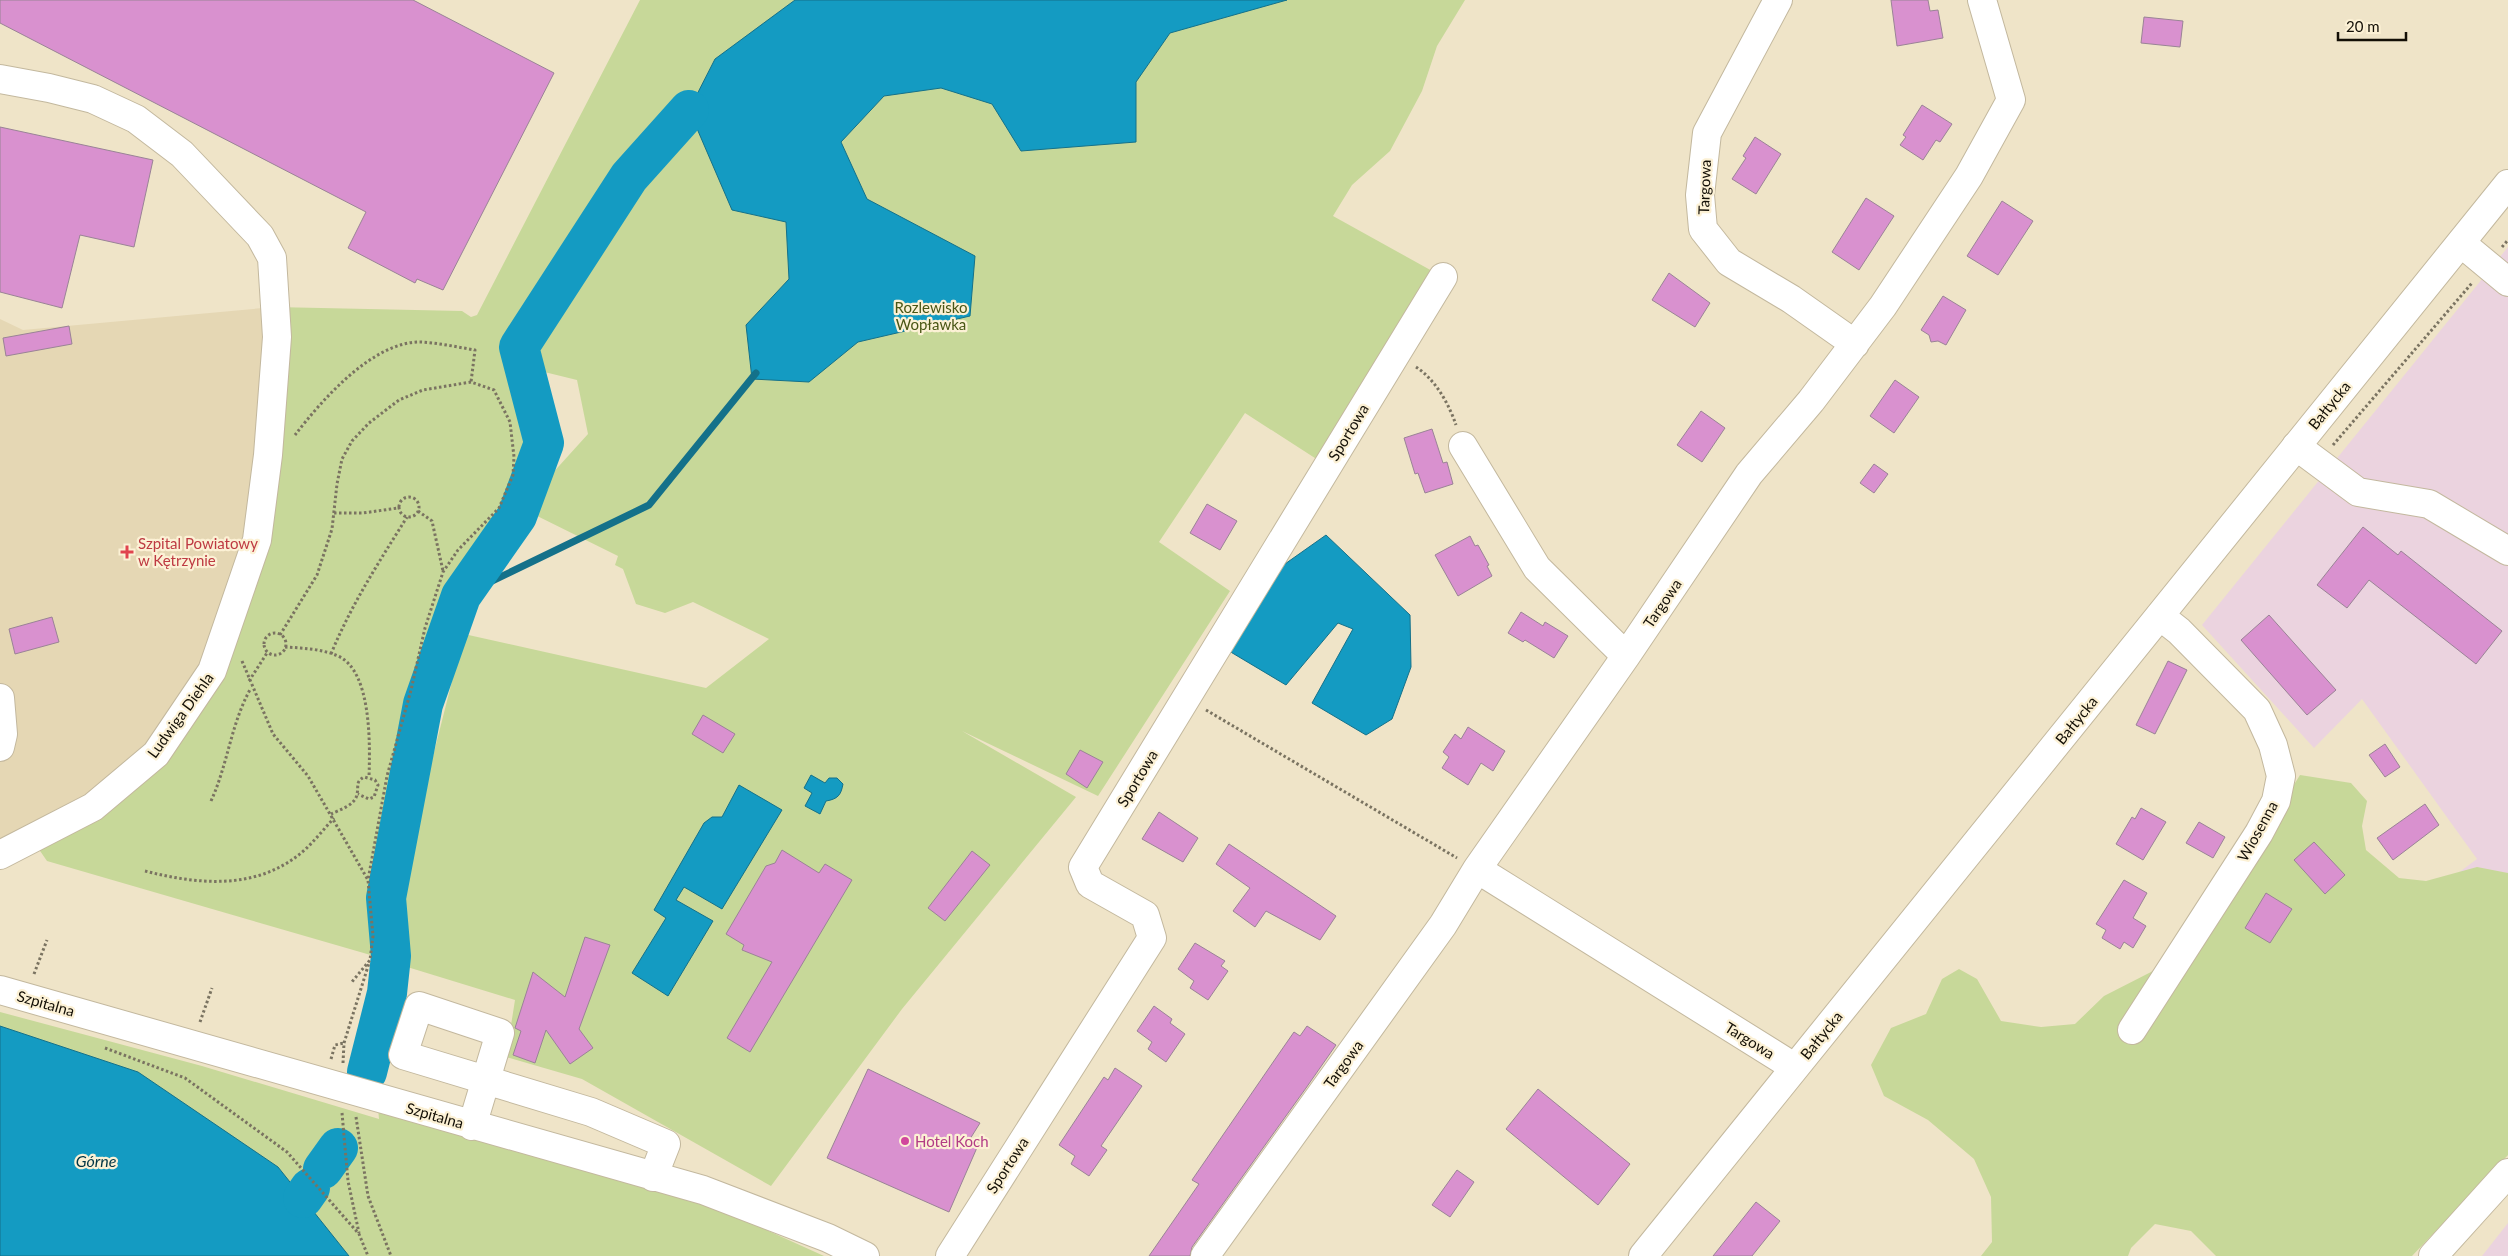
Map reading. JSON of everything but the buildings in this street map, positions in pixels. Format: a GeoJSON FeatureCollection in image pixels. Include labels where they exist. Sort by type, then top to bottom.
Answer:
{"type":"FeatureCollection","features":[{"type":"Feature","properties":{"kind":"street","name":"Targowa"},"geometry":{"type":"LineString","coordinates":[[1778,0],[1707,133],[1700,195],[1703,229],[1729,262],[1791,299],[1855,344]]}},
{"type":"Feature","properties":{"kind":"street","name":"Targowa"},"geometry":{"type":"LineString","coordinates":[[1205,1256],[1442,925],[1477,870],[1626,656],[1749,474],[1811,401],[1855,344],[1883,306],[1969,176],[2011,100],[1982,0]]}},
{"type":"Feature","properties":{"kind":"street","name":"Ludwiga Diehla"},"geometry":{"type":"LineString","coordinates":[[0,79],[49,88],[93,99],[136,119],[182,154],[260,236],[272,258],[277,337],[268,455],[258,540],[212,671],[156,754],[93,807],[0,856]]}},
{"type":"Feature","properties":{"kind":"street","name":"Bałtycka"},"geometry":{"type":"LineString","coordinates":[[1643,1256],[2508,184]]}},
{"type":"Feature","properties":{"kind":"street"},"geometry":{"type":"LineString","coordinates":[[2461,242],[2508,282]]}},
{"type":"Feature","properties":{"kind":"street","name":"Sportowa"},"geometry":{"type":"LineString","coordinates":[[950,1256],[1152,938],[1145,915],[1090,884],[1083,867],[1443,277]]}},
{"type":"Feature","properties":{"kind":"street"},"geometry":{"type":"LineString","coordinates":[[1464,446],[1537,568],[1626,656]]}},
{"type":"Feature","properties":{"kind":"street"},"geometry":{"type":"LineString","coordinates":[[2296,446],[2358,492],[2429,504],[2508,550]]}},
{"type":"Feature","properties":{"kind":"street","name":"Wiosenna"},"geometry":{"type":"LineString","coordinates":[[2132,1030],[2259,833],[2276,801],[2281,776],[2273,744],[2257,710],[2179,631],[2160,616]]}},
{"type":"Feature","properties":{"kind":"street"},"geometry":{"type":"LineString","coordinates":[[0,698],[3,734],[0,747]]}},
{"type":"Feature","properties":{"kind":"street","name":"Targowa"},"geometry":{"type":"LineString","coordinates":[[1477,870],[1794,1067]]}},
{"type":"Feature","properties":{"kind":"street","name":"Szpitalna"},"geometry":{"type":"LineString","coordinates":[[0,990],[472,1126],[703,1190],[828,1238],[864,1256]]}},
{"type":"Feature","properties":{"kind":"street"},"geometry":{"type":"LineString","coordinates":[[472,1126],[486,1080],[591,1112],[666,1144],[653,1177]]}},
{"type":"Feature","properties":{"kind":"street"},"geometry":{"type":"LineString","coordinates":[[2433,1256],[2508,1172]]}},
{"type":"Feature","properties":{"kind":"path"},"geometry":{"type":"LineString","coordinates":[[471,382],[475,350]]}},
{"type":"Feature","properties":{"kind":"path"},"geometry":{"type":"LineString","coordinates":[[1396,354],[1426,374],[1451,411],[1464,446]]}},
{"type":"Feature","properties":{"kind":"path"},"geometry":{"type":"LineString","coordinates":[[280,635],[317,576],[332,529],[342,460],[352,441],[369,423],[399,400],[423,390],[471,382],[494,390],[510,422],[514,457],[513,475],[499,508],[458,550],[443,572],[425,628],[411,690],[387,776],[368,880],[373,936],[370,960],[344,1043],[342,1070]]}},
{"type":"Feature","properties":{"kind":"path"},"geometry":{"type":"LineString","coordinates":[[331,654],[345,618],[364,584],[407,517],[415,515],[418,511],[419,505],[416,499],[411,496],[402,499],[398,508],[400,513],[407,517]]}},
{"type":"Feature","properties":{"kind":"path"},"geometry":{"type":"LineString","coordinates":[[334,513],[363,513],[398,508]]}},
{"type":"Feature","properties":{"kind":"path"},"geometry":{"type":"LineString","coordinates":[[418,511],[432,521],[443,572]]}},
{"type":"Feature","properties":{"kind":"path"},"geometry":{"type":"LineString","coordinates":[[270,634],[280,635],[285,641],[285,647],[278,655],[267,653],[264,648],[266,638],[270,634]]}},
{"type":"Feature","properties":{"kind":"path"},"geometry":{"type":"LineString","coordinates":[[285,647],[308,648],[340,657],[358,676],[370,734],[369,777]]}},
{"type":"Feature","properties":{"kind":"path"},"geometry":{"type":"LineString","coordinates":[[249,681],[267,653]]}},
{"type":"Feature","properties":{"kind":"path"},"geometry":{"type":"LineString","coordinates":[[241,656],[249,681],[273,734],[308,776],[334,818],[368,880]]}},
{"type":"Feature","properties":{"kind":"path"},"geometry":{"type":"LineString","coordinates":[[211,801],[221,776],[235,724],[252,687]]}},
{"type":"Feature","properties":{"kind":"path"},"geometry":{"type":"LineString","coordinates":[[1186,698],[1477,870]]}},
{"type":"Feature","properties":{"kind":"path"},"geometry":{"type":"LineString","coordinates":[[331,814],[348,806],[358,794],[357,784],[359,780],[369,777],[375,780],[378,785],[374,796],[368,799],[358,794]]}},
{"type":"Feature","properties":{"kind":"path"},"geometry":{"type":"LineString","coordinates":[[145,871],[184,881],[215,882],[242,880],[271,873],[298,856],[334,818]]}},
{"type":"Feature","properties":{"kind":"path"},"geometry":{"type":"LineString","coordinates":[[32,980],[47,940]]}},
{"type":"Feature","properties":{"kind":"path"},"geometry":{"type":"LineString","coordinates":[[351,983],[370,960]]}},
{"type":"Feature","properties":{"kind":"path"},"geometry":{"type":"LineString","coordinates":[[198,1030],[212,988]]}},
{"type":"Feature","properties":{"kind":"path"},"geometry":{"type":"LineString","coordinates":[[329,1067],[335,1045],[344,1043]]}},
{"type":"Feature","properties":{"kind":"path"},"geometry":{"type":"LineString","coordinates":[[102,1047],[185,1078],[287,1152],[359,1234]]}},
{"type":"Feature","properties":{"kind":"path"},"geometry":{"type":"LineString","coordinates":[[341,1108],[348,1181],[359,1234],[368,1256]]}},
{"type":"Feature","properties":{"kind":"path"},"geometry":{"type":"LineString","coordinates":[[355,1112],[368,1196],[391,1256]]}},
{"type":"Feature","properties":{"kind":"shaded area"},"geometry":{"type":"Polygon","coordinates":[[[2508,247],[2508,1036],[2427,896],[2477,859],[2362,699],[2314,748],[2202,625],[2508,247]]]}},
{"type":"Feature","properties":{"kind":"shaded area","name":"Szpital Powiatowy w Kętrzynie"},"geometry":{"type":"Polygon","coordinates":[[[274,307],[258,523],[199,695],[110,786],[0,843],[0,319],[23,330],[274,307]]]}},
{"type":"Feature","properties":{"kind":"shaded area"},"geometry":{"type":"Polygon","coordinates":[[[2508,1223],[2508,1256],[2482,1256],[2508,1223]]]}},
{"type":"Feature","properties":{"kind":"green space","name":"Rozlewisko Wopławka"},"geometry":{"type":"Polygon","coordinates":[[[640,0],[1465,0],[1437,46],[1422,91],[1390,151],[1352,185],[1333,216],[1443,277],[1318,460],[1245,413],[1159,542],[1230,591],[1098,796],[962,731],[1076,797],[902,1009],[771,1186],[582,1079],[506,1057],[515,1000],[404,966],[398,894],[464,634],[706,688],[769,639],[693,602],[665,613],[636,604],[623,569],[615,565],[618,556],[521,508],[588,434],[577,380],[524,367],[544,443],[517,516],[461,596],[423,704],[386,898],[391,956],[374,956],[47,861],[27,832],[110,786],[162,744],[232,632],[274,307],[462,311],[471,317],[477,315],[640,0]]]}},
{"type":"Feature","properties":{"kind":"green space"},"geometry":{"type":"Polygon","coordinates":[[[2300,775],[2351,783],[2367,801],[2362,826],[2366,850],[2399,878],[2426,881],[2477,867],[2508,873],[2508,1155],[2412,1256],[2216,1256],[2191,1231],[2155,1224],[2131,1248],[2128,1256],[1981,1256],[1992,1242],[1991,1197],[1974,1159],[1928,1120],[1884,1096],[1871,1065],[1891,1028],[1926,1014],[1942,979],[1959,969],[1977,979],[2001,1021],[2041,1027],[2075,1024],[2104,996],[2151,972],[2197,941],[2300,775]]]}},
{"type":"Feature","properties":{"kind":"green space"},"geometry":{"type":"Polygon","coordinates":[[[0,1012],[202,1066],[379,1119],[378,1108],[641,1173],[824,1256],[0,1256],[0,1012]]]}},
{"type":"Feature","properties":{"kind":"water"},"geometry":{"type":"Polygon","coordinates":[[[795,0],[1287,0],[1170,33],[1136,82],[1136,142],[1021,151],[992,104],[941,88],[884,96],[841,142],[867,199],[975,256],[970,316],[858,342],[809,382],[752,379],[746,325],[789,279],[786,222],[732,210],[689,110],[715,59],[795,0]]]}},
{"type":"Feature","properties":{"kind":"water"},"geometry":{"type":"Polygon","coordinates":[[[1326,535],[1410,615],[1411,667],[1392,719],[1366,735],[1312,703],[1353,629],[1338,623],[1286,685],[1229,651],[1275,571],[1326,535]]]}},
{"type":"Feature","properties":{"kind":"water"},"geometry":{"type":"Polygon","coordinates":[[[811,775],[825,783],[829,778],[837,778],[843,784],[838,796],[826,801],[820,814],[805,806],[812,793],[804,788],[811,775]]]}},
{"type":"Feature","properties":{"kind":"water"},"geometry":{"type":"Polygon","coordinates":[[[739,785],[782,810],[722,909],[684,887],[676,900],[713,921],[668,996],[632,973],[666,918],[654,910],[704,823],[712,817],[722,817],[739,785]]]}},
{"type":"Feature","properties":{"kind":"water","name":"Górne"},"geometry":{"type":"Polygon","coordinates":[[[0,1026],[138,1072],[278,1167],[349,1256],[0,1256],[0,1026]]]}},
{"type":"Feature","properties":{"kind":"waterway"},"geometry":{"type":"LineString","coordinates":[[367,1072],[387,993],[391,956],[386,898],[423,704],[461,596],[517,516],[544,443],[519,347],[629,177],[689,110]]}},
{"type":"Feature","properties":{"kind":"waterway"},"geometry":{"type":"LineString","coordinates":[[461,596],[649,505],[756,373]]}},
{"type":"Feature","properties":{"kind":"waterway"},"geometry":{"type":"LineString","coordinates":[[323,1169],[338,1148]]}},
{"type":"Feature","properties":{"kind":"waterway"},"geometry":{"type":"LineString","coordinates":[[303,1198],[310,1188]]}},
{"type":"Feature","properties":{"kind":"place","name":"Szpital Powiatowy w Kętrzynie"},"geometry":{"type":"Point","coordinates":[127,552]}},
{"type":"Feature","properties":{"kind":"place","name":"Hotel Koch"},"geometry":{"type":"Point","coordinates":[905,1141]}}]}
